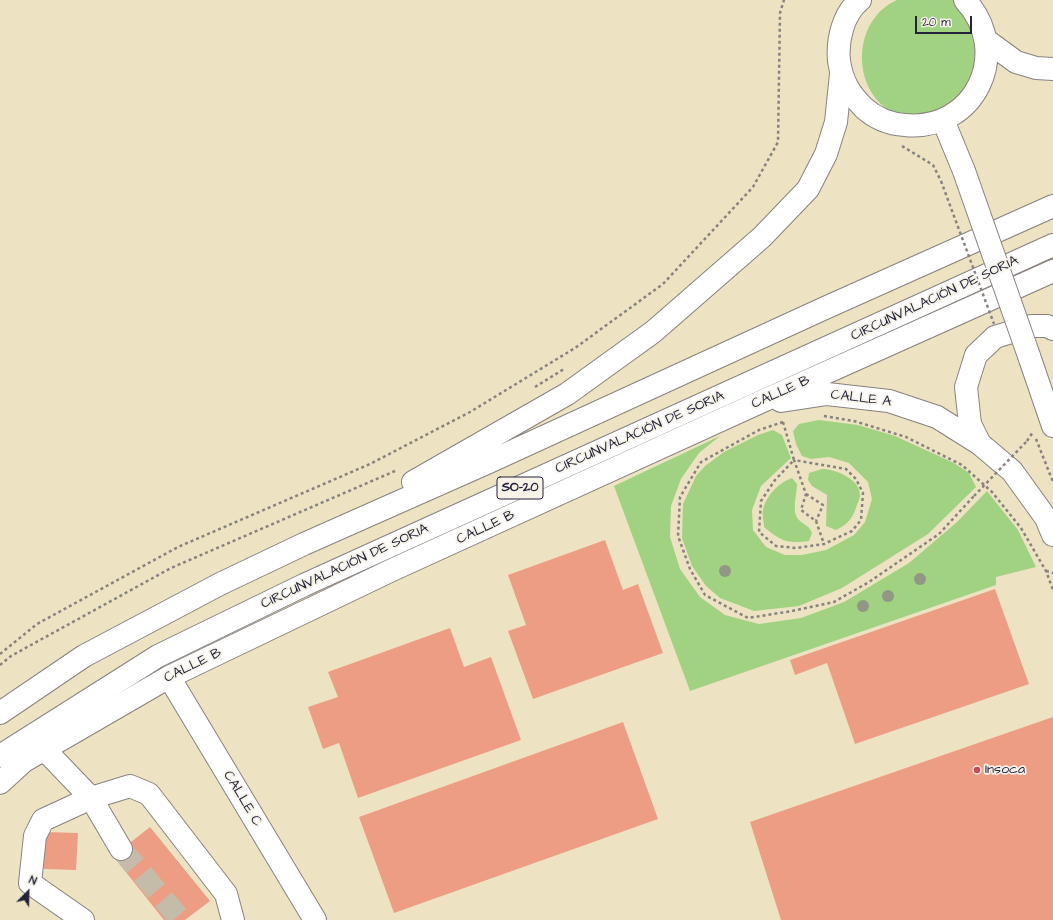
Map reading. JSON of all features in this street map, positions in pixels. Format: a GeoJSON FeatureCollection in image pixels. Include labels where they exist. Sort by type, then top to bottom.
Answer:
{"type":"FeatureCollection","features":[{"type":"Feature","properties":{"kind":"main road"},"geometry":{"type":"LineString","coordinates":[[304,544],[567,394],[653,332],[762,237],[808,189],[826,154],[836,122],[841,74],[838,49],[843,24],[856,3],[860,0]]}},
{"type":"Feature","properties":{"kind":"main road"},"geometry":{"type":"LineString","coordinates":[[841,74],[853,97],[871,114],[893,124],[918,127],[942,120],[963,107],[978,88],[986,65],[986,40],[979,19],[966,0]]}},
{"type":"Feature","properties":{"kind":"main road"},"geometry":{"type":"LineString","coordinates":[[986,40],[1016,62],[1036,68],[1053,69]]}},
{"type":"Feature","properties":{"kind":"main road"},"geometry":{"type":"LineString","coordinates":[[942,120],[964,171],[1053,426]]}},
{"type":"Feature","properties":{"kind":"main road","name":"SO-20"},"geometry":{"type":"LineString","coordinates":[[0,713],[84,656],[220,584],[304,544],[489,462],[825,308],[1053,206]]}},
{"type":"Feature","properties":{"kind":"main road","name":"CIRCUNVALACIÓN DE SORIA"},"geometry":{"type":"LineString","coordinates":[[0,756],[158,656],[304,585],[1053,245]]}},
{"type":"Feature","properties":{"kind":"main road","name":"CALLE B"},"geometry":{"type":"LineString","coordinates":[[0,783],[24,761],[169,677],[400,567],[756,404],[1053,272]]}},
{"type":"Feature","properties":{"kind":"main road","name":"CALLE A"},"geometry":{"type":"LineString","coordinates":[[980,444],[970,424],[966,387],[976,355],[995,337],[1031,326],[1047,326],[1053,329]]}},
{"type":"Feature","properties":{"kind":"main road","name":"CALLE A"},"geometry":{"type":"LineString","coordinates":[[756,404],[827,394],[889,401],[937,417],[980,444],[1012,471],[1046,518],[1053,535]]}},
{"type":"Feature","properties":{"kind":"main road","name":"CALLE C"},"geometry":{"type":"LineString","coordinates":[[169,677],[315,920]]}},
{"type":"Feature","properties":{"kind":"main road"},"geometry":{"type":"LineString","coordinates":[[44,749],[91,798],[121,849]]}},
{"type":"Feature","properties":{"kind":"main road"},"geometry":{"type":"LineString","coordinates":[[83,920],[30,883],[36,836],[43,820],[91,798],[130,786],[149,794],[226,894],[233,920]]}},
{"type":"Feature","properties":{"kind":"path"},"geometry":{"type":"LineString","coordinates":[[0,654],[37,624],[178,547],[370,464],[470,412],[575,348],[663,284],[753,188],[778,142],[780,13],[784,0]]}},
{"type":"Feature","properties":{"kind":"path"},"geometry":{"type":"LineString","coordinates":[[898,144],[933,165],[942,181],[996,328]]}},
{"type":"Feature","properties":{"kind":"path"},"geometry":{"type":"LineString","coordinates":[[535,387],[568,366]]}},
{"type":"Feature","properties":{"kind":"path"},"geometry":{"type":"LineString","coordinates":[[823,416],[854,421],[906,437],[962,465],[992,492],[1021,528],[1046,571],[1053,590]]}},
{"type":"Feature","properties":{"kind":"path"},"geometry":{"type":"LineString","coordinates":[[789,420],[758,430],[701,462],[680,497],[678,536],[690,569],[705,595],[748,618],[834,602],[869,582],[938,534],[1027,441],[1033,432],[1053,482]]}},
{"type":"Feature","properties":{"kind":"path"},"geometry":{"type":"LineString","coordinates":[[783,422],[806,494],[801,510],[816,521],[824,544]]}},
{"type":"Feature","properties":{"kind":"path"},"geometry":{"type":"LineString","coordinates":[[794,460],[846,469],[856,480],[863,493],[862,520],[852,531],[824,544],[796,548],[776,546],[759,532],[761,501],[775,480],[794,460]]}},
{"type":"Feature","properties":{"kind":"path"},"geometry":{"type":"LineString","coordinates":[[0,665],[12,656],[171,568],[402,468]]}},
{"type":"Feature","properties":{"kind":"path"},"geometry":{"type":"LineString","coordinates":[[806,494],[823,505],[816,521]]}},
{"type":"Feature","properties":{"kind":"path"},"geometry":{"type":"LineString","coordinates":[[1046,571],[1053,573]]}},
{"type":"Feature","properties":{"kind":"green space"},"geometry":{"type":"Polygon","coordinates":[[[897,0],[954,0],[968,9],[982,26],[970,105],[908,120],[881,104],[870,90],[864,74],[862,57],[864,39],[871,23],[882,10],[897,0]]]}},
{"type":"Feature","properties":{"kind":"green space"},"geometry":{"type":"Polygon","coordinates":[[[819,420],[858,425],[895,436],[954,463],[969,473],[976,487],[928,534],[842,588],[799,606],[754,611],[720,598],[706,586],[692,566],[682,538],[683,504],[696,476],[705,466],[724,452],[758,435],[773,430],[782,435],[791,458],[761,486],[752,510],[753,530],[766,547],[785,555],[802,555],[826,550],[854,535],[865,522],[872,499],[868,482],[849,463],[829,457],[811,459],[802,456],[796,444],[793,431],[799,424],[819,420]]]}},
{"type":"Feature","properties":{"kind":"green space"},"geometry":{"type":"Polygon","coordinates":[[[720,436],[699,453],[681,479],[671,506],[670,537],[680,569],[700,597],[725,615],[759,624],[801,618],[844,602],[909,563],[957,522],[987,491],[1018,530],[1036,567],[996,577],[996,585],[690,691],[614,486],[720,436]]]}},
{"type":"Feature","properties":{"kind":"green space"},"geometry":{"type":"Polygon","coordinates":[[[822,469],[834,471],[846,476],[852,480],[859,490],[860,497],[853,515],[846,524],[836,530],[826,526],[827,495],[812,486],[808,480],[809,473],[822,469]]]}},
{"type":"Feature","properties":{"kind":"green space"},"geometry":{"type":"Polygon","coordinates":[[[792,478],[797,484],[795,513],[799,520],[811,530],[812,533],[809,541],[790,542],[775,536],[764,527],[763,512],[767,500],[777,487],[792,478]]]}},
{"type":"Feature","properties":{"kind":"building"},"geometry":{"type":"Polygon","coordinates":[[[605,540],[623,590],[638,584],[663,653],[533,699],[508,631],[526,625],[508,575],[605,540]]]}},
{"type":"Feature","properties":{"kind":"building"},"geometry":{"type":"Polygon","coordinates":[[[995,589],[1029,684],[855,744],[827,663],[795,675],[790,660],[995,589]]]}},
{"type":"Feature","properties":{"kind":"building"},"geometry":{"type":"Polygon","coordinates":[[[450,628],[464,667],[491,657],[521,740],[358,798],[339,743],[323,749],[308,707],[338,697],[328,672],[450,628]]]}},
{"type":"Feature","properties":{"kind":"building","name":"Insoca"},"geometry":{"type":"Polygon","coordinates":[[[1053,717],[1053,920],[781,920],[750,822],[1053,717]]]}},
{"type":"Feature","properties":{"kind":"building"},"geometry":{"type":"Polygon","coordinates":[[[623,722],[658,819],[394,913],[359,817],[623,722]]]}},
{"type":"Feature","properties":{"kind":"building"},"geometry":{"type":"Polygon","coordinates":[[[150,827],[210,901],[185,920],[164,920],[113,856],[150,827]]]}},
{"type":"Feature","properties":{"kind":"building"},"geometry":{"type":"Polygon","coordinates":[[[45,832],[78,833],[76,870],[44,869],[45,832]]]}},
{"type":"Feature","properties":{"kind":"tunnel"},"geometry":{"type":"LineString","coordinates":[[121,849],[181,920]]}},
{"type":"Feature","properties":{"kind":"place","name":"Insoca"},"geometry":{"type":"Point","coordinates":[977,770]}}]}
